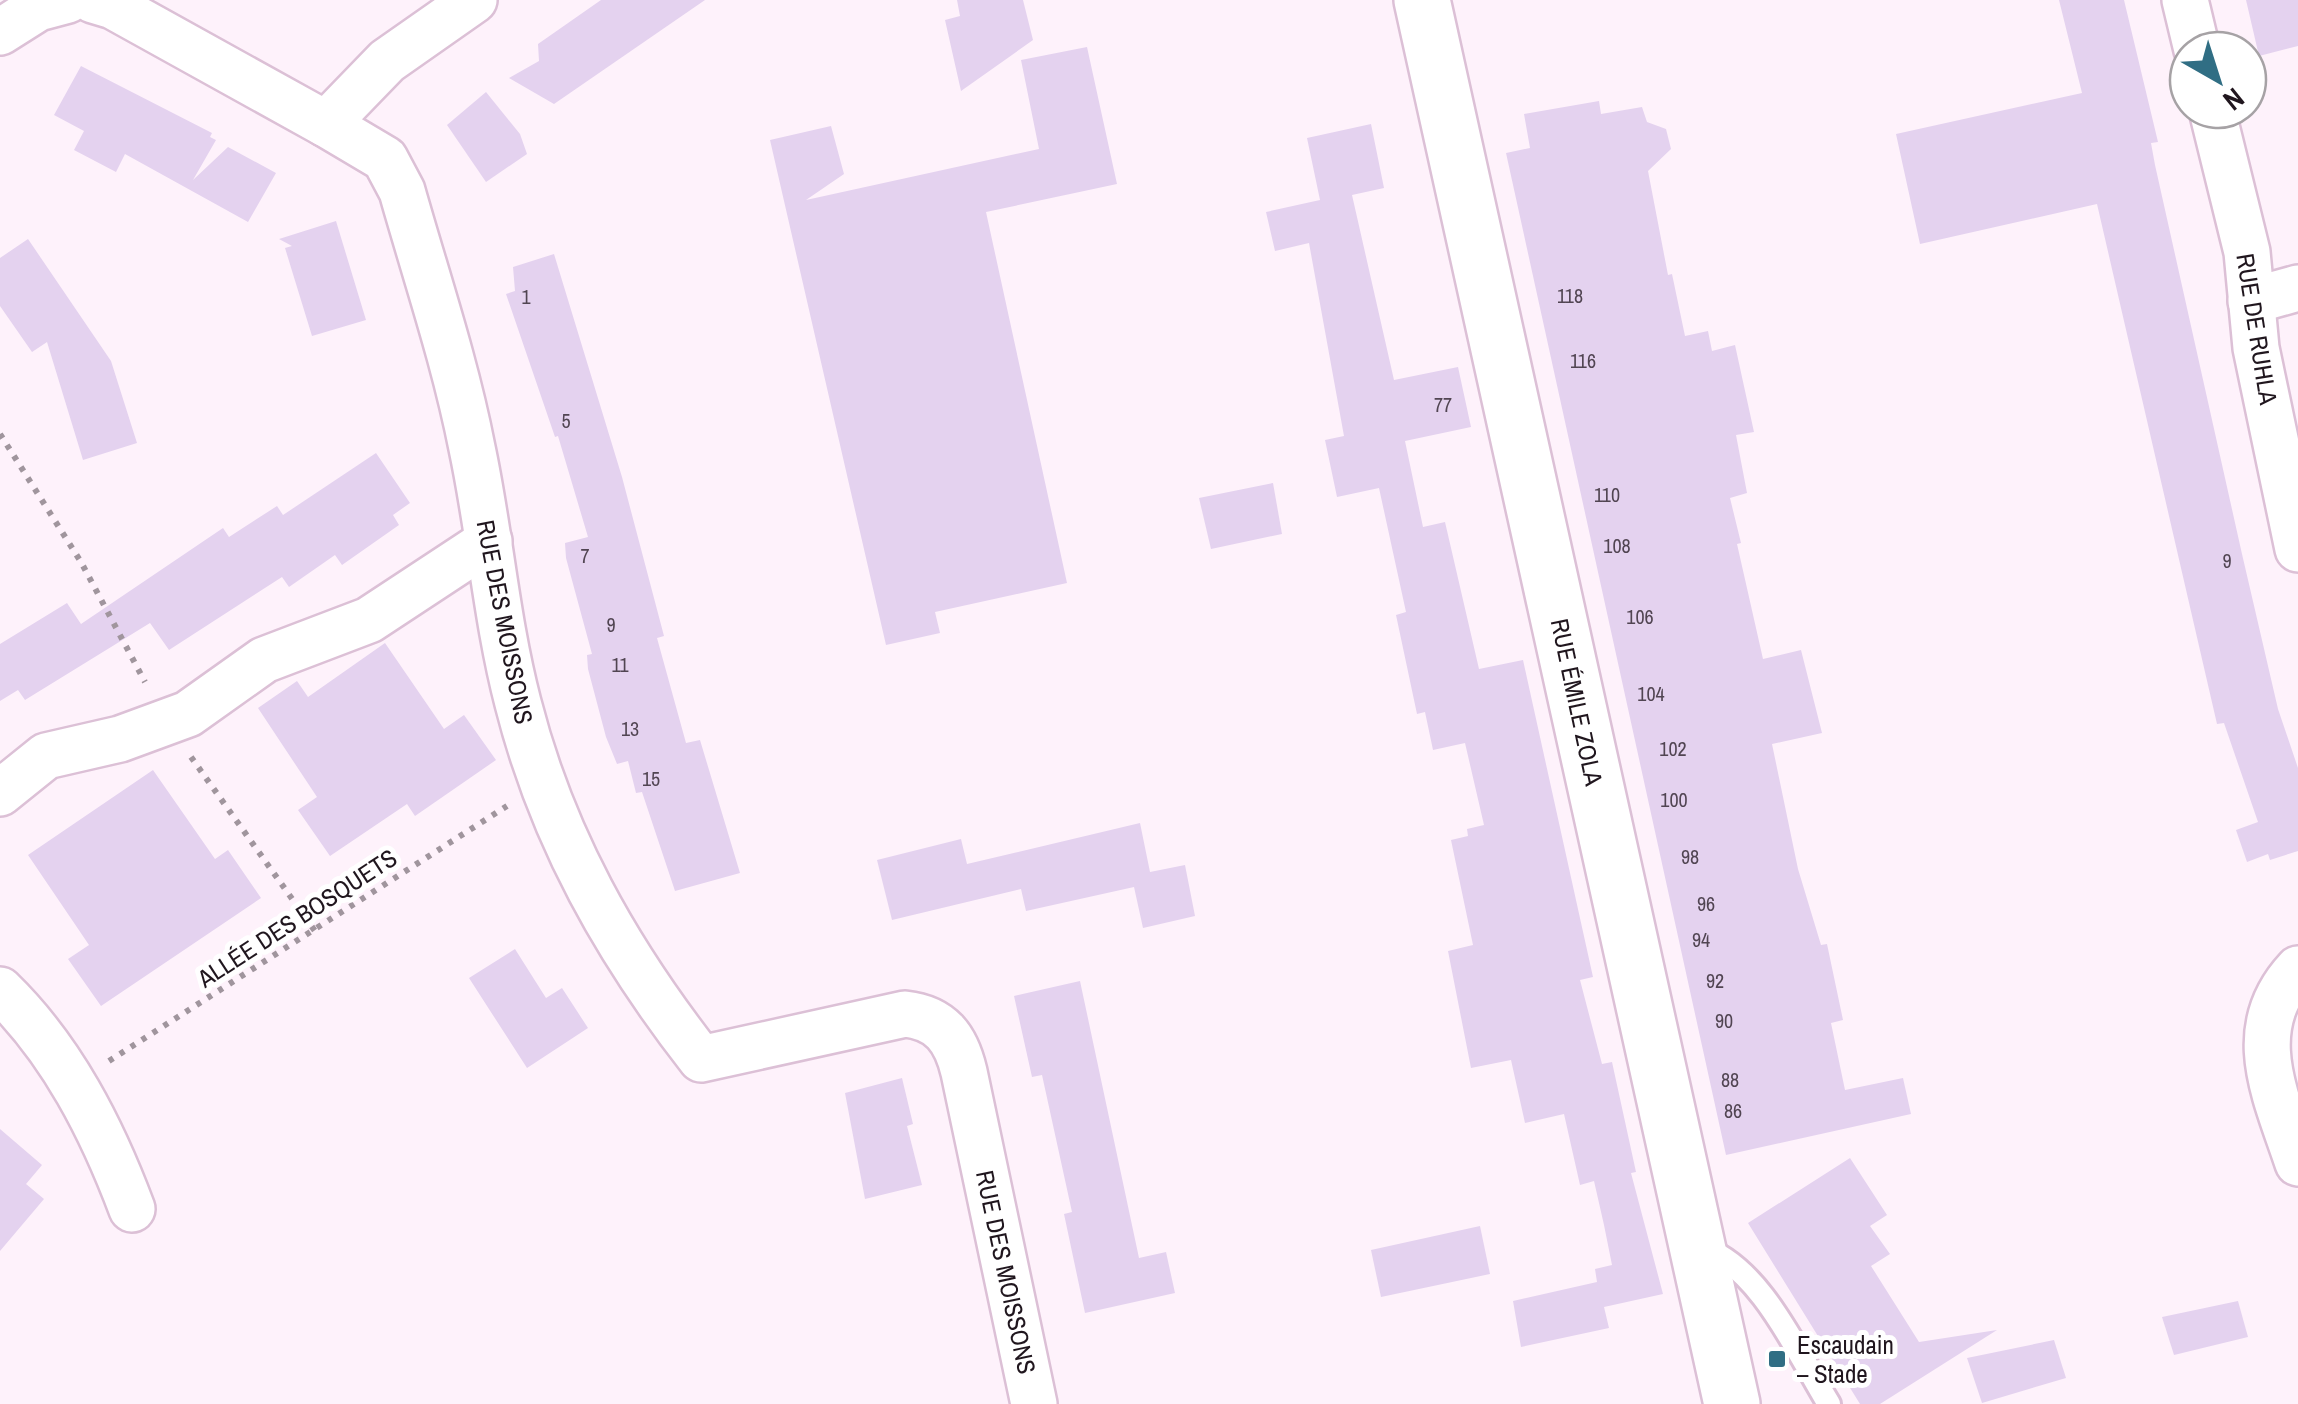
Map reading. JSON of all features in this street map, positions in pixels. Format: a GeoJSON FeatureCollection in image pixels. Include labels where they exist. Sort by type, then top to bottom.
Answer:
{"type":"FeatureCollection","features":[{"type":"Feature","properties":{"kind":"street"},"geometry":{"type":"LineString","coordinates":[[0,32],[38,8],[68,0]]}},
{"type":"Feature","properties":{"kind":"street","name":"RUE DES MOISSONS"},"geometry":{"type":"LineString","coordinates":[[93,0],[113,6],[372,149],[395,173],[472,444],[509,664],[542,783],[574,864],[608,928],[700,1059],[904,1014],[921,1016],[950,1035],[964,1072],[1034,1404]]}},
{"type":"Feature","properties":{"kind":"street"},"geometry":{"type":"LineString","coordinates":[[326,124],[387,61],[474,0]]}},
{"type":"Feature","properties":{"kind":"street","name":"RUE ÉMILE ZOLA"},"geometry":{"type":"LineString","coordinates":[[1422,0],[1732,1404]]}},
{"type":"Feature","properties":{"kind":"street"},"geometry":{"type":"LineString","coordinates":[[2184,0],[2192,30]]}},
{"type":"Feature","properties":{"kind":"street","name":"RUE DE RUHLA"},"geometry":{"type":"LineString","coordinates":[[2217,130],[2247,252],[2256,348],[2298,548]]}},
{"type":"Feature","properties":{"kind":"street"},"geometry":{"type":"LineString","coordinates":[[2252,301],[2298,288]]}},
{"type":"Feature","properties":{"kind":"street"},"geometry":{"type":"LineString","coordinates":[[0,792],[46,756],[120,739],[188,714],[264,660],[369,620],[488,540]]}},
{"type":"Feature","properties":{"kind":"street"},"geometry":{"type":"LineString","coordinates":[[2298,969],[2278,991],[2266,1023],[2268,1060],[2298,1163]]}},
{"type":"Feature","properties":{"kind":"street"},"geometry":{"type":"LineString","coordinates":[[0,990],[33,1026],[73,1084],[132,1209]]}},
{"type":"Feature","properties":{"kind":"lane"},"geometry":{"type":"LineString","coordinates":[[1698,1247],[1723,1254],[1754,1284],[1829,1404]]}},
{"type":"Feature","properties":{"kind":"path","name":"ALLÉE DES BOSQUETS"},"geometry":{"type":"LineString","coordinates":[[73,1084],[542,783]]}},
{"type":"Feature","properties":{"kind":"building"},"geometry":{"type":"Polygon","coordinates":[[[601,0],[705,0],[554,104],[509,78],[539,61],[538,44],[601,0]]]}},
{"type":"Feature","properties":{"kind":"building"},"geometry":{"type":"Polygon","coordinates":[[[957,0],[1023,0],[1033,40],[961,91],[945,20],[960,16],[957,0]]]}},
{"type":"Feature","properties":{"kind":"building"},"geometry":{"type":"Polygon","coordinates":[[[2059,0],[2124,0],[2158,142],[2151,143],[2155,165],[2242,554],[2278,709],[2298,768],[2298,851],[2270,860],[2268,854],[2247,862],[2236,830],[2258,822],[2224,723],[2217,724],[2097,204],[1920,244],[1896,134],[2082,93],[2059,0]]]}},
{"type":"Feature","properties":{"kind":"building"},"geometry":{"type":"Polygon","coordinates":[[[2246,0],[2298,0],[2298,46],[2268,54],[2268,30],[2253,30],[2246,0]]]}},
{"type":"Feature","properties":{"kind":"building"},"geometry":{"type":"Polygon","coordinates":[[[1087,47],[1117,184],[986,212],[1067,583],[935,612],[940,633],[886,645],[770,140],[831,126],[844,174],[806,200],[1039,149],[1021,60],[1087,47]]]}},
{"type":"Feature","properties":{"kind":"building"},"geometry":{"type":"Polygon","coordinates":[[[81,66],[212,133],[210,137],[216,140],[193,180],[228,147],[276,173],[248,222],[125,154],[116,172],[74,150],[84,131],[54,115],[81,66]]]}},
{"type":"Feature","properties":{"kind":"building"},"geometry":{"type":"Polygon","coordinates":[[[486,92],[520,134],[527,154],[486,182],[447,125],[486,92]]]}},
{"type":"Feature","properties":{"kind":"building"},"geometry":{"type":"Polygon","coordinates":[[[1599,101],[1601,114],[1642,107],[1647,122],[1666,129],[1671,149],[1648,171],[1668,275],[1672,274],[1685,336],[1708,331],[1712,351],[1735,345],[1754,432],[1736,435],[1747,493],[1730,498],[1741,543],[1737,544],[1763,659],[1801,650],[1822,733],[1772,744],[1798,869],[1821,945],[1827,944],[1843,1020],[1831,1023],[1845,1090],[1903,1078],[1911,1114],[1726,1155],[1506,153],[1530,148],[1524,114],[1599,101]]]}},
{"type":"Feature","properties":{"kind":"building"},"geometry":{"type":"Polygon","coordinates":[[[1371,124],[1384,188],[1352,195],[1394,380],[1458,367],[1471,427],[1405,441],[1423,527],[1445,522],[1479,669],[1523,660],[1593,977],[1580,980],[1602,1064],[1612,1062],[1636,1172],[1631,1173],[1663,1294],[1604,1307],[1609,1328],[1521,1347],[1513,1301],[1597,1282],[1595,1269],[1612,1265],[1604,1225],[1594,1181],[1580,1185],[1564,1114],[1525,1123],[1511,1060],[1471,1068],[1448,951],[1473,945],[1451,840],[1468,836],[1467,829],[1484,825],[1465,743],[1433,750],[1425,712],[1417,714],[1396,615],[1406,612],[1379,488],[1337,497],[1325,440],[1344,436],[1309,243],[1275,251],[1266,212],[1320,200],[1307,138],[1371,124]]]}},
{"type":"Feature","properties":{"kind":"building"},"geometry":{"type":"Polygon","coordinates":[[[336,221],[366,320],[312,336],[285,248],[292,246],[279,239],[336,221]]]}},
{"type":"Feature","properties":{"kind":"building"},"geometry":{"type":"Polygon","coordinates":[[[28,239],[111,361],[137,443],[83,460],[47,342],[32,352],[0,306],[0,258],[28,239]]]}},
{"type":"Feature","properties":{"kind":"building"},"geometry":{"type":"Polygon","coordinates":[[[554,254],[622,477],[664,636],[657,638],[686,743],[700,740],[740,873],[675,891],[642,792],[636,793],[628,761],[617,764],[606,737],[588,669],[587,655],[592,654],[566,558],[565,543],[588,537],[558,436],[555,437],[506,294],[515,291],[513,267],[554,254]]]}},
{"type":"Feature","properties":{"kind":"building"},"geometry":{"type":"Polygon","coordinates":[[[376,453],[410,503],[393,515],[399,525],[342,565],[335,555],[289,587],[282,577],[169,650],[150,623],[25,700],[18,690],[0,701],[0,644],[67,603],[81,624],[223,528],[229,537],[277,506],[283,515],[376,453]]]}},
{"type":"Feature","properties":{"kind":"building"},"geometry":{"type":"Polygon","coordinates":[[[1273,483],[1282,534],[1211,549],[1199,498],[1273,483]]]}},
{"type":"Feature","properties":{"kind":"building"},"geometry":{"type":"Polygon","coordinates":[[[385,643],[444,729],[464,715],[496,760],[415,816],[407,804],[330,856],[298,810],[317,797],[258,708],[297,681],[308,697],[385,643]]]}},
{"type":"Feature","properties":{"kind":"building"},"geometry":{"type":"Polygon","coordinates":[[[153,770],[215,859],[228,850],[261,898],[101,1006],[68,959],[89,945],[28,855],[153,770]]]}},
{"type":"Feature","properties":{"kind":"building"},"geometry":{"type":"Polygon","coordinates":[[[1140,823],[1150,872],[1185,865],[1195,916],[1143,928],[1134,887],[1026,911],[1021,889],[892,920],[877,860],[961,839],[967,864],[1140,823]]]}},
{"type":"Feature","properties":{"kind":"building"},"geometry":{"type":"Polygon","coordinates":[[[515,949],[546,998],[562,988],[588,1028],[527,1068],[469,978],[515,949]]]}},
{"type":"Feature","properties":{"kind":"building"},"geometry":{"type":"Polygon","coordinates":[[[1080,981],[1139,1258],[1166,1252],[1175,1293],[1085,1313],[1064,1214],[1072,1212],[1042,1075],[1032,1077],[1014,996],[1080,981]]]}},
{"type":"Feature","properties":{"kind":"building"},"geometry":{"type":"Polygon","coordinates":[[[902,1078],[913,1124],[907,1126],[922,1185],[865,1199],[845,1093],[902,1078]]]}},
{"type":"Feature","properties":{"kind":"building"},"geometry":{"type":"Polygon","coordinates":[[[0,1129],[42,1165],[26,1184],[44,1199],[0,1251],[0,1129]]]}},
{"type":"Feature","properties":{"kind":"building"},"geometry":{"type":"Polygon","coordinates":[[[1850,1158],[1887,1215],[1870,1226],[1890,1254],[1871,1266],[1919,1342],[1997,1330],[1880,1404],[1860,1404],[1748,1223],[1850,1158]]]}},
{"type":"Feature","properties":{"kind":"building"},"geometry":{"type":"Polygon","coordinates":[[[1480,1226],[1490,1274],[1381,1297],[1371,1250],[1480,1226]]]}},
{"type":"Feature","properties":{"kind":"building"},"geometry":{"type":"Polygon","coordinates":[[[2238,1301],[2248,1337],[2174,1355],[2162,1317],[2238,1301]]]}},
{"type":"Feature","properties":{"kind":"building"},"geometry":{"type":"Polygon","coordinates":[[[2054,1340],[2066,1378],[1982,1403],[1967,1358],[2054,1340]]]}},
{"type":"Feature","properties":{"kind":"place","name":"Escaudain – Stade"},"geometry":{"type":"Point","coordinates":[1777,1359]}}]}
